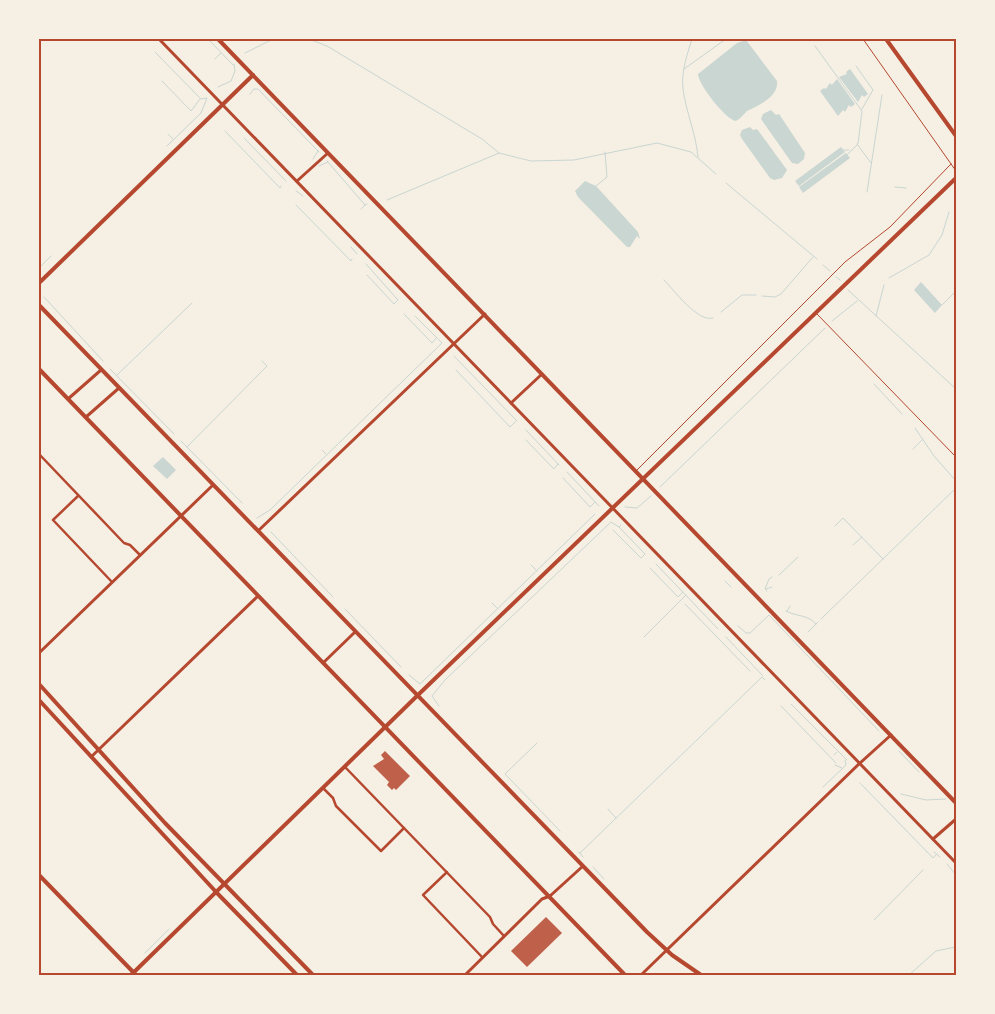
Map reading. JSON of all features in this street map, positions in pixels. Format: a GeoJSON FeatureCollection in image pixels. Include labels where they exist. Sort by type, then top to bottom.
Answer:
{"type":"FeatureCollection","features":[{"type":"Feature","properties":{"kind":"street"},"geometry":{"type":"LineString","coordinates":[[159,39],[956,863]]}},
{"type":"Feature","properties":{"kind":"street"},"geometry":{"type":"LineString","coordinates":[[218,39],[956,803]]}},
{"type":"Feature","properties":{"kind":"street"},"geometry":{"type":"LineString","coordinates":[[886,39],[956,136]]}},
{"type":"Feature","properties":{"kind":"street"},"geometry":{"type":"LineString","coordinates":[[39,283],[253,75]]}},
{"type":"Feature","properties":{"kind":"street"},"geometry":{"type":"LineString","coordinates":[[297,181],[328,153]]}},
{"type":"Feature","properties":{"kind":"street"},"geometry":{"type":"LineString","coordinates":[[39,875],[133,974],[417,696],[956,178]]}},
{"type":"Feature","properties":{"kind":"street"},"geometry":{"type":"LineString","coordinates":[[39,305],[666,951],[701,975]]}},
{"type":"Feature","properties":{"kind":"street"},"geometry":{"type":"LineString","coordinates":[[258,532],[484,314]]}},
{"type":"Feature","properties":{"kind":"street"},"geometry":{"type":"LineString","coordinates":[[39,368],[625,975]]}},
{"type":"Feature","properties":{"kind":"street"},"geometry":{"type":"LineString","coordinates":[[68,399],[101,370]]}},
{"type":"Feature","properties":{"kind":"street"},"geometry":{"type":"LineString","coordinates":[[511,403],[542,374]]}},
{"type":"Feature","properties":{"kind":"street"},"geometry":{"type":"LineString","coordinates":[[86,417],[119,388]]}},
{"type":"Feature","properties":{"kind":"street"},"geometry":{"type":"LineString","coordinates":[[39,454],[124,543],[130,545],[140,555]]}},
{"type":"Feature","properties":{"kind":"street"},"geometry":{"type":"LineString","coordinates":[[39,653],[213,485]]}},
{"type":"Feature","properties":{"kind":"street"},"geometry":{"type":"LineString","coordinates":[[78,496],[53,520],[112,582]]}},
{"type":"Feature","properties":{"kind":"street"},"geometry":{"type":"LineString","coordinates":[[91,757],[258,596]]}},
{"type":"Feature","properties":{"kind":"street"},"geometry":{"type":"LineString","coordinates":[[323,663],[355,632]]}},
{"type":"Feature","properties":{"kind":"street"},"geometry":{"type":"LineString","coordinates":[[39,684],[225,885],[313,975]]}},
{"type":"Feature","properties":{"kind":"street"},"geometry":{"type":"LineString","coordinates":[[39,700],[216,893],[297,975]]}},
{"type":"Feature","properties":{"kind":"street"},"geometry":{"type":"LineString","coordinates":[[641,975],[891,735]]}},
{"type":"Feature","properties":{"kind":"street"},"geometry":{"type":"LineString","coordinates":[[345,767],[490,917],[493,924],[504,936]]}},
{"type":"Feature","properties":{"kind":"street"},"geometry":{"type":"LineString","coordinates":[[324,788],[336,806],[381,851],[404,828]]}},
{"type":"Feature","properties":{"kind":"street"},"geometry":{"type":"LineString","coordinates":[[934,839],[956,819]]}},
{"type":"Feature","properties":{"kind":"street"},"geometry":{"type":"LineString","coordinates":[[465,975],[542,899],[550,896],[583,866]]}},
{"type":"Feature","properties":{"kind":"street"},"geometry":{"type":"LineString","coordinates":[[446,872],[423,895],[482,958]]}},
{"type":"Feature","properties":{"kind":"lane"},"geometry":{"type":"LineString","coordinates":[[863,39],[956,172]]}},
{"type":"Feature","properties":{"kind":"lane"},"geometry":{"type":"LineString","coordinates":[[636,471],[845,262],[890,227],[951,164]]}},
{"type":"Feature","properties":{"kind":"lane"},"geometry":{"type":"LineString","coordinates":[[816,312],[956,457]]}},
{"type":"Feature","properties":{"kind":"shaded area"},"geometry":{"type":"Polygon","coordinates":[[[746,40],[777,81],[777,87],[771,96],[747,111],[736,121],[726,115],[713,101],[699,79],[698,74],[737,43],[746,40]]]}},
{"type":"Feature","properties":{"kind":"shaded area"},"geometry":{"type":"Polygon","coordinates":[[[850,69],[868,94],[864,97],[862,95],[858,102],[839,77],[847,74],[846,72],[850,69]]]}},
{"type":"Feature","properties":{"kind":"shaded area"},"geometry":{"type":"Polygon","coordinates":[[[837,79],[855,104],[851,107],[849,105],[845,112],[843,110],[838,116],[820,91],[824,88],[826,89],[830,83],[832,85],[837,79]]]}},
{"type":"Feature","properties":{"kind":"shaded area"},"geometry":{"type":"Polygon","coordinates":[[[771,110],[776,115],[779,114],[805,153],[804,159],[798,164],[792,163],[761,119],[763,114],[771,110]]]}},
{"type":"Feature","properties":{"kind":"shaded area"},"geometry":{"type":"Polygon","coordinates":[[[750,127],[753,130],[757,129],[787,170],[782,178],[774,180],[770,178],[742,139],[740,135],[742,130],[750,127]]]}},
{"type":"Feature","properties":{"kind":"shaded area"},"geometry":{"type":"Polygon","coordinates":[[[841,147],[845,152],[799,186],[795,181],[841,147]]]}},
{"type":"Feature","properties":{"kind":"shaded area"},"geometry":{"type":"Polygon","coordinates":[[[846,153],[850,158],[803,193],[799,187],[846,153]]]}},
{"type":"Feature","properties":{"kind":"shaded area"},"geometry":{"type":"Polygon","coordinates":[[[585,181],[596,186],[638,232],[640,239],[637,236],[630,247],[627,247],[578,197],[575,191],[585,181]]]}},
{"type":"Feature","properties":{"kind":"shaded area"},"geometry":{"type":"Polygon","coordinates":[[[921,282],[942,305],[935,313],[914,290],[921,282]]]}},
{"type":"Feature","properties":{"kind":"shaded area"},"geometry":{"type":"Polygon","coordinates":[[[163,457],[176,470],[167,479],[153,466],[163,457]]]}},
{"type":"Feature","properties":{"kind":"building"},"geometry":{"type":"Polygon","coordinates":[[[385,751],[410,776],[396,790],[394,788],[392,790],[387,785],[389,782],[373,766],[384,759],[381,755],[385,751]]]}},
{"type":"Feature","properties":{"kind":"building"},"geometry":{"type":"Polygon","coordinates":[[[546,917],[562,933],[527,967],[511,951],[546,917]]]}},
{"type":"Feature","properties":{"kind":"waterway"},"geometry":{"type":"LineString","coordinates":[[208,39],[233,65]]}},
{"type":"Feature","properties":{"kind":"waterway"},"geometry":{"type":"LineString","coordinates":[[245,53],[273,39]]}},
{"type":"Feature","properties":{"kind":"waterway"},"geometry":{"type":"LineString","coordinates":[[309,39],[327,46],[482,139],[499,153]]}},
{"type":"Feature","properties":{"kind":"waterway"},"geometry":{"type":"LineString","coordinates":[[692,39],[685,64],[683,89],[698,157]]}},
{"type":"Feature","properties":{"kind":"waterway"},"geometry":{"type":"LineString","coordinates":[[684,69],[726,39]]}},
{"type":"Feature","properties":{"kind":"waterway"},"geometry":{"type":"LineString","coordinates":[[815,46],[862,111],[858,144],[847,155]]}},
{"type":"Feature","properties":{"kind":"waterway"},"geometry":{"type":"LineString","coordinates":[[155,52],[201,99],[207,98],[201,113],[167,146]]}},
{"type":"Feature","properties":{"kind":"waterway"},"geometry":{"type":"LineString","coordinates":[[215,59],[221,53]]}},
{"type":"Feature","properties":{"kind":"waterway"},"geometry":{"type":"LineString","coordinates":[[218,87],[231,81],[235,71],[234,64]]}},
{"type":"Feature","properties":{"kind":"waterway"},"geometry":{"type":"LineString","coordinates":[[856,66],[873,90],[862,109]]}},
{"type":"Feature","properties":{"kind":"waterway"},"geometry":{"type":"LineString","coordinates":[[162,81],[191,111],[200,99]]}},
{"type":"Feature","properties":{"kind":"waterway"},"geometry":{"type":"LineString","coordinates":[[250,94],[254,89],[258,89],[319,152]]}},
{"type":"Feature","properties":{"kind":"waterway"},"geometry":{"type":"LineString","coordinates":[[867,192],[882,95]]}},
{"type":"Feature","properties":{"kind":"waterway"},"geometry":{"type":"LineString","coordinates":[[225,131],[280,188],[281,186]]}},
{"type":"Feature","properties":{"kind":"waterway"},"geometry":{"type":"LineString","coordinates":[[168,134],[173,139]]}},
{"type":"Feature","properties":{"kind":"waterway"},"geometry":{"type":"LineString","coordinates":[[244,138],[286,181]]}},
{"type":"Feature","properties":{"kind":"waterway"},"geometry":{"type":"LineString","coordinates":[[387,200],[499,153],[531,161],[574,160],[657,143],[691,152],[716,174]]}},
{"type":"Feature","properties":{"kind":"waterway"},"geometry":{"type":"LineString","coordinates":[[857,144],[871,163]]}},
{"type":"Feature","properties":{"kind":"waterway"},"geometry":{"type":"LineString","coordinates":[[844,150],[849,150]]}},
{"type":"Feature","properties":{"kind":"waterway"},"geometry":{"type":"LineString","coordinates":[[313,159],[318,151]]}},
{"type":"Feature","properties":{"kind":"waterway"},"geometry":{"type":"LineString","coordinates":[[596,186],[607,177],[605,152]]}},
{"type":"Feature","properties":{"kind":"waterway"},"geometry":{"type":"LineString","coordinates":[[327,161],[365,205],[367,204]]}},
{"type":"Feature","properties":{"kind":"waterway"},"geometry":{"type":"LineString","coordinates":[[319,166],[328,162]]}},
{"type":"Feature","properties":{"kind":"waterway"},"geometry":{"type":"LineString","coordinates":[[726,183],[817,259]]}},
{"type":"Feature","properties":{"kind":"waterway"},"geometry":{"type":"LineString","coordinates":[[895,187],[906,188]]}},
{"type":"Feature","properties":{"kind":"waterway"},"geometry":{"type":"LineString","coordinates":[[296,191],[303,196]]}},
{"type":"Feature","properties":{"kind":"waterway"},"geometry":{"type":"LineString","coordinates":[[296,205],[351,261],[352,259]]}},
{"type":"Feature","properties":{"kind":"waterway"},"geometry":{"type":"LineString","coordinates":[[361,209],[365,205]]}},
{"type":"Feature","properties":{"kind":"waterway"},"geometry":{"type":"LineString","coordinates":[[889,278],[929,255],[942,235],[949,212]]}},
{"type":"Feature","properties":{"kind":"waterway"},"geometry":{"type":"LineString","coordinates":[[351,247],[357,254]]}},
{"type":"Feature","properties":{"kind":"waterway"},"geometry":{"type":"LineString","coordinates":[[39,268],[51,256]]}},
{"type":"Feature","properties":{"kind":"waterway"},"geometry":{"type":"LineString","coordinates":[[762,296],[775,297],[781,294],[813,257]]}},
{"type":"Feature","properties":{"kind":"waterway"},"geometry":{"type":"LineString","coordinates":[[366,264],[398,300],[394,304],[367,275]]}},
{"type":"Feature","properties":{"kind":"waterway"},"geometry":{"type":"LineString","coordinates":[[823,265],[830,271]]}},
{"type":"Feature","properties":{"kind":"waterway"},"geometry":{"type":"LineString","coordinates":[[836,277],[840,280]]}},
{"type":"Feature","properties":{"kind":"waterway"},"geometry":{"type":"LineString","coordinates":[[664,280],[700,316],[713,318]]}},
{"type":"Feature","properties":{"kind":"waterway"},"geometry":{"type":"LineString","coordinates":[[876,316],[884,285]]}},
{"type":"Feature","properties":{"kind":"waterway"},"geometry":{"type":"LineString","coordinates":[[848,290],[956,389]]}},
{"type":"Feature","properties":{"kind":"waterway"},"geometry":{"type":"LineString","coordinates":[[942,305],[956,291]]}},
{"type":"Feature","properties":{"kind":"waterway"},"geometry":{"type":"LineString","coordinates":[[721,312],[742,295],[756,295]]}},
{"type":"Feature","properties":{"kind":"waterway"},"geometry":{"type":"LineString","coordinates":[[44,297],[103,361]]}},
{"type":"Feature","properties":{"kind":"waterway"},"geometry":{"type":"LineString","coordinates":[[832,321],[857,301]]}},
{"type":"Feature","properties":{"kind":"waterway"},"geometry":{"type":"LineString","coordinates":[[117,375],[192,303]]}},
{"type":"Feature","properties":{"kind":"waterway"},"geometry":{"type":"LineString","coordinates":[[404,314],[432,343],[436,338]]}},
{"type":"Feature","properties":{"kind":"waterway"},"geometry":{"type":"LineString","coordinates":[[257,518],[270,510],[442,343],[415,316]]}},
{"type":"Feature","properties":{"kind":"waterway"},"geometry":{"type":"LineString","coordinates":[[660,487],[825,328]]}},
{"type":"Feature","properties":{"kind":"waterway"},"geometry":{"type":"LineString","coordinates":[[454,356],[517,421]]}},
{"type":"Feature","properties":{"kind":"waterway"},"geometry":{"type":"LineString","coordinates":[[187,447],[267,366],[262,361]]}},
{"type":"Feature","properties":{"kind":"waterway"},"geometry":{"type":"LineString","coordinates":[[110,369],[174,434]]}},
{"type":"Feature","properties":{"kind":"waterway"},"geometry":{"type":"LineString","coordinates":[[456,370],[510,427],[516,421]]}},
{"type":"Feature","properties":{"kind":"waterway"},"geometry":{"type":"LineString","coordinates":[[874,384],[902,414]]}},
{"type":"Feature","properties":{"kind":"waterway"},"geometry":{"type":"LineString","coordinates":[[915,428],[934,456],[956,481]]}},
{"type":"Feature","properties":{"kind":"waterway"},"geometry":{"type":"LineString","coordinates":[[526,430],[559,465]]}},
{"type":"Feature","properties":{"kind":"waterway"},"geometry":{"type":"LineString","coordinates":[[913,449],[923,439]]}},
{"type":"Feature","properties":{"kind":"waterway"},"geometry":{"type":"LineString","coordinates":[[526,440],[554,469],[558,464]]}},
{"type":"Feature","properties":{"kind":"waterway"},"geometry":{"type":"LineString","coordinates":[[181,441],[242,503]]}},
{"type":"Feature","properties":{"kind":"waterway"},"geometry":{"type":"LineString","coordinates":[[322,450],[326,454]]}},
{"type":"Feature","properties":{"kind":"waterway"},"geometry":{"type":"LineString","coordinates":[[567,472],[599,506]]}},
{"type":"Feature","properties":{"kind":"waterway"},"geometry":{"type":"LineString","coordinates":[[563,478],[590,507],[595,502]]}},
{"type":"Feature","properties":{"kind":"waterway"},"geometry":{"type":"LineString","coordinates":[[821,619],[956,488]]}},
{"type":"Feature","properties":{"kind":"waterway"},"geometry":{"type":"LineString","coordinates":[[625,507],[637,508],[651,496]]}},
{"type":"Feature","properties":{"kind":"waterway"},"geometry":{"type":"LineString","coordinates":[[409,675],[420,684],[595,514]]}},
{"type":"Feature","properties":{"kind":"waterway"},"geometry":{"type":"LineString","coordinates":[[835,526],[843,518],[883,559]]}},
{"type":"Feature","properties":{"kind":"waterway"},"geometry":{"type":"LineString","coordinates":[[439,706],[432,696],[445,680],[611,522],[619,527]]}},
{"type":"Feature","properties":{"kind":"waterway"},"geometry":{"type":"LineString","coordinates":[[613,530],[641,558],[645,554],[619,527],[621,525]]}},
{"type":"Feature","properties":{"kind":"waterway"},"geometry":{"type":"LineString","coordinates":[[271,532],[333,597]]}},
{"type":"Feature","properties":{"kind":"waterway"},"geometry":{"type":"LineString","coordinates":[[853,545],[862,537]]}},
{"type":"Feature","properties":{"kind":"waterway"},"geometry":{"type":"LineString","coordinates":[[779,575],[798,557]]}},
{"type":"Feature","properties":{"kind":"waterway"},"geometry":{"type":"LineString","coordinates":[[656,564],[718,629]]}},
{"type":"Feature","properties":{"kind":"waterway"},"geometry":{"type":"LineString","coordinates":[[531,565],[537,571]]}},
{"type":"Feature","properties":{"kind":"waterway"},"geometry":{"type":"LineString","coordinates":[[650,568],[678,597],[683,592]]}},
{"type":"Feature","properties":{"kind":"waterway"},"geometry":{"type":"LineString","coordinates":[[767,591],[765,589],[769,579],[772,577]]}},
{"type":"Feature","properties":{"kind":"waterway"},"geometry":{"type":"LineString","coordinates":[[725,581],[731,587]]}},
{"type":"Feature","properties":{"kind":"waterway"},"geometry":{"type":"LineString","coordinates":[[766,589],[772,587]]}},
{"type":"Feature","properties":{"kind":"waterway"},"geometry":{"type":"LineString","coordinates":[[644,637],[686,595]]}},
{"type":"Feature","properties":{"kind":"waterway"},"geometry":{"type":"LineString","coordinates":[[492,603],[498,609]]}},
{"type":"Feature","properties":{"kind":"waterway"},"geometry":{"type":"LineString","coordinates":[[685,604],[750,671]]}},
{"type":"Feature","properties":{"kind":"waterway"},"geometry":{"type":"LineString","coordinates":[[787,611],[790,606]]}},
{"type":"Feature","properties":{"kind":"waterway"},"geometry":{"type":"LineString","coordinates":[[345,609],[401,667]]}},
{"type":"Feature","properties":{"kind":"waterway"},"geometry":{"type":"LineString","coordinates":[[786,611],[805,617],[816,624]]}},
{"type":"Feature","properties":{"kind":"waterway"},"geometry":{"type":"LineString","coordinates":[[738,626],[746,633],[750,633],[769,615],[879,731]]}},
{"type":"Feature","properties":{"kind":"waterway"},"geometry":{"type":"LineString","coordinates":[[808,632],[818,622]]}},
{"type":"Feature","properties":{"kind":"waterway"},"geometry":{"type":"LineString","coordinates":[[726,637],[763,676]]}},
{"type":"Feature","properties":{"kind":"waterway"},"geometry":{"type":"LineString","coordinates":[[580,853],[762,677],[765,680]]}},
{"type":"Feature","properties":{"kind":"waterway"},"geometry":{"type":"LineString","coordinates":[[791,704],[847,760]]}},
{"type":"Feature","properties":{"kind":"waterway"},"geometry":{"type":"LineString","coordinates":[[781,706],[836,763]]}},
{"type":"Feature","properties":{"kind":"waterway"},"geometry":{"type":"LineString","coordinates":[[537,743],[505,774],[560,831]]}},
{"type":"Feature","properties":{"kind":"waterway"},"geometry":{"type":"LineString","coordinates":[[899,751],[919,772]]}},
{"type":"Feature","properties":{"kind":"waterway"},"geometry":{"type":"LineString","coordinates":[[834,755],[837,752]]}},
{"type":"Feature","properties":{"kind":"waterway"},"geometry":{"type":"LineString","coordinates":[[823,787],[846,765],[845,760]]}},
{"type":"Feature","properties":{"kind":"waterway"},"geometry":{"type":"LineString","coordinates":[[835,765],[842,768]]}},
{"type":"Feature","properties":{"kind":"waterway"},"geometry":{"type":"LineString","coordinates":[[860,783],[933,858],[937,854]]}},
{"type":"Feature","properties":{"kind":"waterway"},"geometry":{"type":"LineString","coordinates":[[901,794],[926,800],[946,799]]}},
{"type":"Feature","properties":{"kind":"waterway"},"geometry":{"type":"LineString","coordinates":[[608,809],[616,818]]}},
{"type":"Feature","properties":{"kind":"waterway"},"geometry":{"type":"LineString","coordinates":[[579,852],[583,857]]}},
{"type":"Feature","properties":{"kind":"waterway"},"geometry":{"type":"LineString","coordinates":[[934,852],[940,857]]}},
{"type":"Feature","properties":{"kind":"waterway"},"geometry":{"type":"LineString","coordinates":[[947,864],[956,875]]}},
{"type":"Feature","properties":{"kind":"waterway"},"geometry":{"type":"LineString","coordinates":[[593,867],[604,879]]}},
{"type":"Feature","properties":{"kind":"waterway"},"geometry":{"type":"LineString","coordinates":[[874,920],[923,870]]}},
{"type":"Feature","properties":{"kind":"waterway"},"geometry":{"type":"LineString","coordinates":[[145,953],[169,929]]}},
{"type":"Feature","properties":{"kind":"waterway"},"geometry":{"type":"LineString","coordinates":[[909,975],[936,951],[956,947]]}}]}
